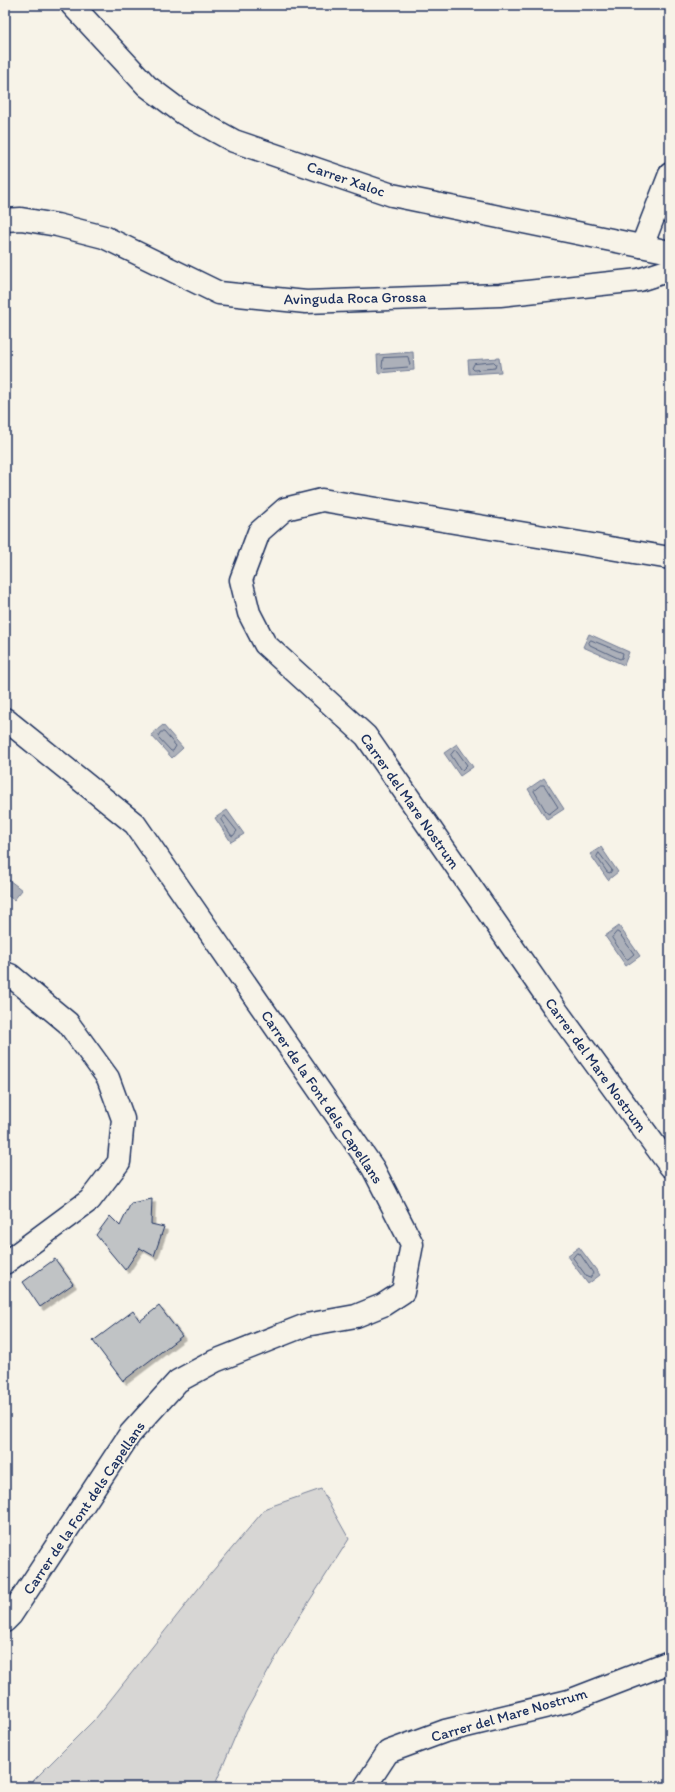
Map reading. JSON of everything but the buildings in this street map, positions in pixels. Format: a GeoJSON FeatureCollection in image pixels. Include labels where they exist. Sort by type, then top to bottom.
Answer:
{"type":"FeatureCollection","features":[{"type":"Feature","properties":{"kind":"street","name":"Carrer Xaloc"},"geometry":{"type":"LineString","coordinates":[[72,5],[147,86],[183,113],[234,140],[392,195],[670,252]]}},
{"type":"Feature","properties":{"kind":"street"},"geometry":{"type":"LineString","coordinates":[[642,246],[670,174]]}},
{"type":"Feature","properties":{"kind":"street","name":"Avinguda Roca Grossa"},"geometry":{"type":"LineString","coordinates":[[5,220],[21,218],[104,237],[219,293],[306,302],[500,295],[639,280],[670,270]]}},
{"type":"Feature","properties":{"kind":"street","name":"Carrer del Mare Nostrum"},"geometry":{"type":"LineString","coordinates":[[670,558],[322,500],[285,509],[259,532],[241,580],[249,613],[265,644],[366,736],[554,1007],[670,1166]]}},
{"type":"Feature","properties":{"kind":"street","name":"Carrer de la Font dels Capellans"},"geometry":{"type":"LineString","coordinates":[[5,719],[135,824],[373,1168],[412,1244],[403,1292],[383,1305],[356,1316],[306,1325],[215,1361],[178,1381],[130,1434],[11,1615],[5,1621]]}},
{"type":"Feature","properties":{"kind":"street"},"geometry":{"type":"LineString","coordinates":[[5,973],[10,975],[68,1024],[108,1078],[123,1119],[119,1162],[90,1200],[5,1263]]}},
{"type":"Feature","properties":{"kind":"street","name":"Carrer del Mare Nostrum"},"geometry":{"type":"LineString","coordinates":[[365,1787],[388,1752],[445,1731],[569,1701],[670,1662]]}},
{"type":"Feature","properties":{"kind":"shaded area"},"geometry":{"type":"Polygon","coordinates":[[[321,1489],[349,1539],[294,1625],[245,1713],[214,1787],[27,1787],[96,1718],[206,1579],[266,1508],[321,1489]]]}},
{"type":"Feature","properties":{"kind":"water"},"geometry":{"type":"Polygon","coordinates":[[[413,352],[414,370],[378,373],[377,355],[413,352]]]}},
{"type":"Feature","properties":{"kind":"water"},"geometry":{"type":"Polygon","coordinates":[[[499,358],[501,372],[469,374],[468,360],[499,358]]]}},
{"type":"Feature","properties":{"kind":"water"},"geometry":{"type":"Polygon","coordinates":[[[589,634],[629,652],[624,665],[583,647],[589,634]]]}},
{"type":"Feature","properties":{"kind":"water"},"geometry":{"type":"Polygon","coordinates":[[[163,725],[183,748],[172,758],[151,735],[163,725]]]}},
{"type":"Feature","properties":{"kind":"water"},"geometry":{"type":"Polygon","coordinates":[[[457,744],[473,767],[460,776],[444,753],[457,744]]]}},
{"type":"Feature","properties":{"kind":"water"},"geometry":{"type":"Polygon","coordinates":[[[544,778],[564,809],[547,820],[528,789],[544,778]]]}},
{"type":"Feature","properties":{"kind":"water"},"geometry":{"type":"Polygon","coordinates":[[[227,810],[244,834],[231,842],[215,818],[227,810]]]}},
{"type":"Feature","properties":{"kind":"water"},"geometry":{"type":"Polygon","coordinates":[[[601,847],[618,872],[608,880],[590,854],[601,847]]]}},
{"type":"Feature","properties":{"kind":"water"},"geometry":{"type":"Polygon","coordinates":[[[5,877],[22,890],[14,900],[5,894],[5,877]]]}},
{"type":"Feature","properties":{"kind":"water"},"geometry":{"type":"Polygon","coordinates":[[[619,926],[640,956],[626,966],[605,936],[619,926]]]}},
{"type":"Feature","properties":{"kind":"water"},"geometry":{"type":"Polygon","coordinates":[[[579,1247],[600,1275],[588,1284],[567,1256],[579,1247]]]}}]}
